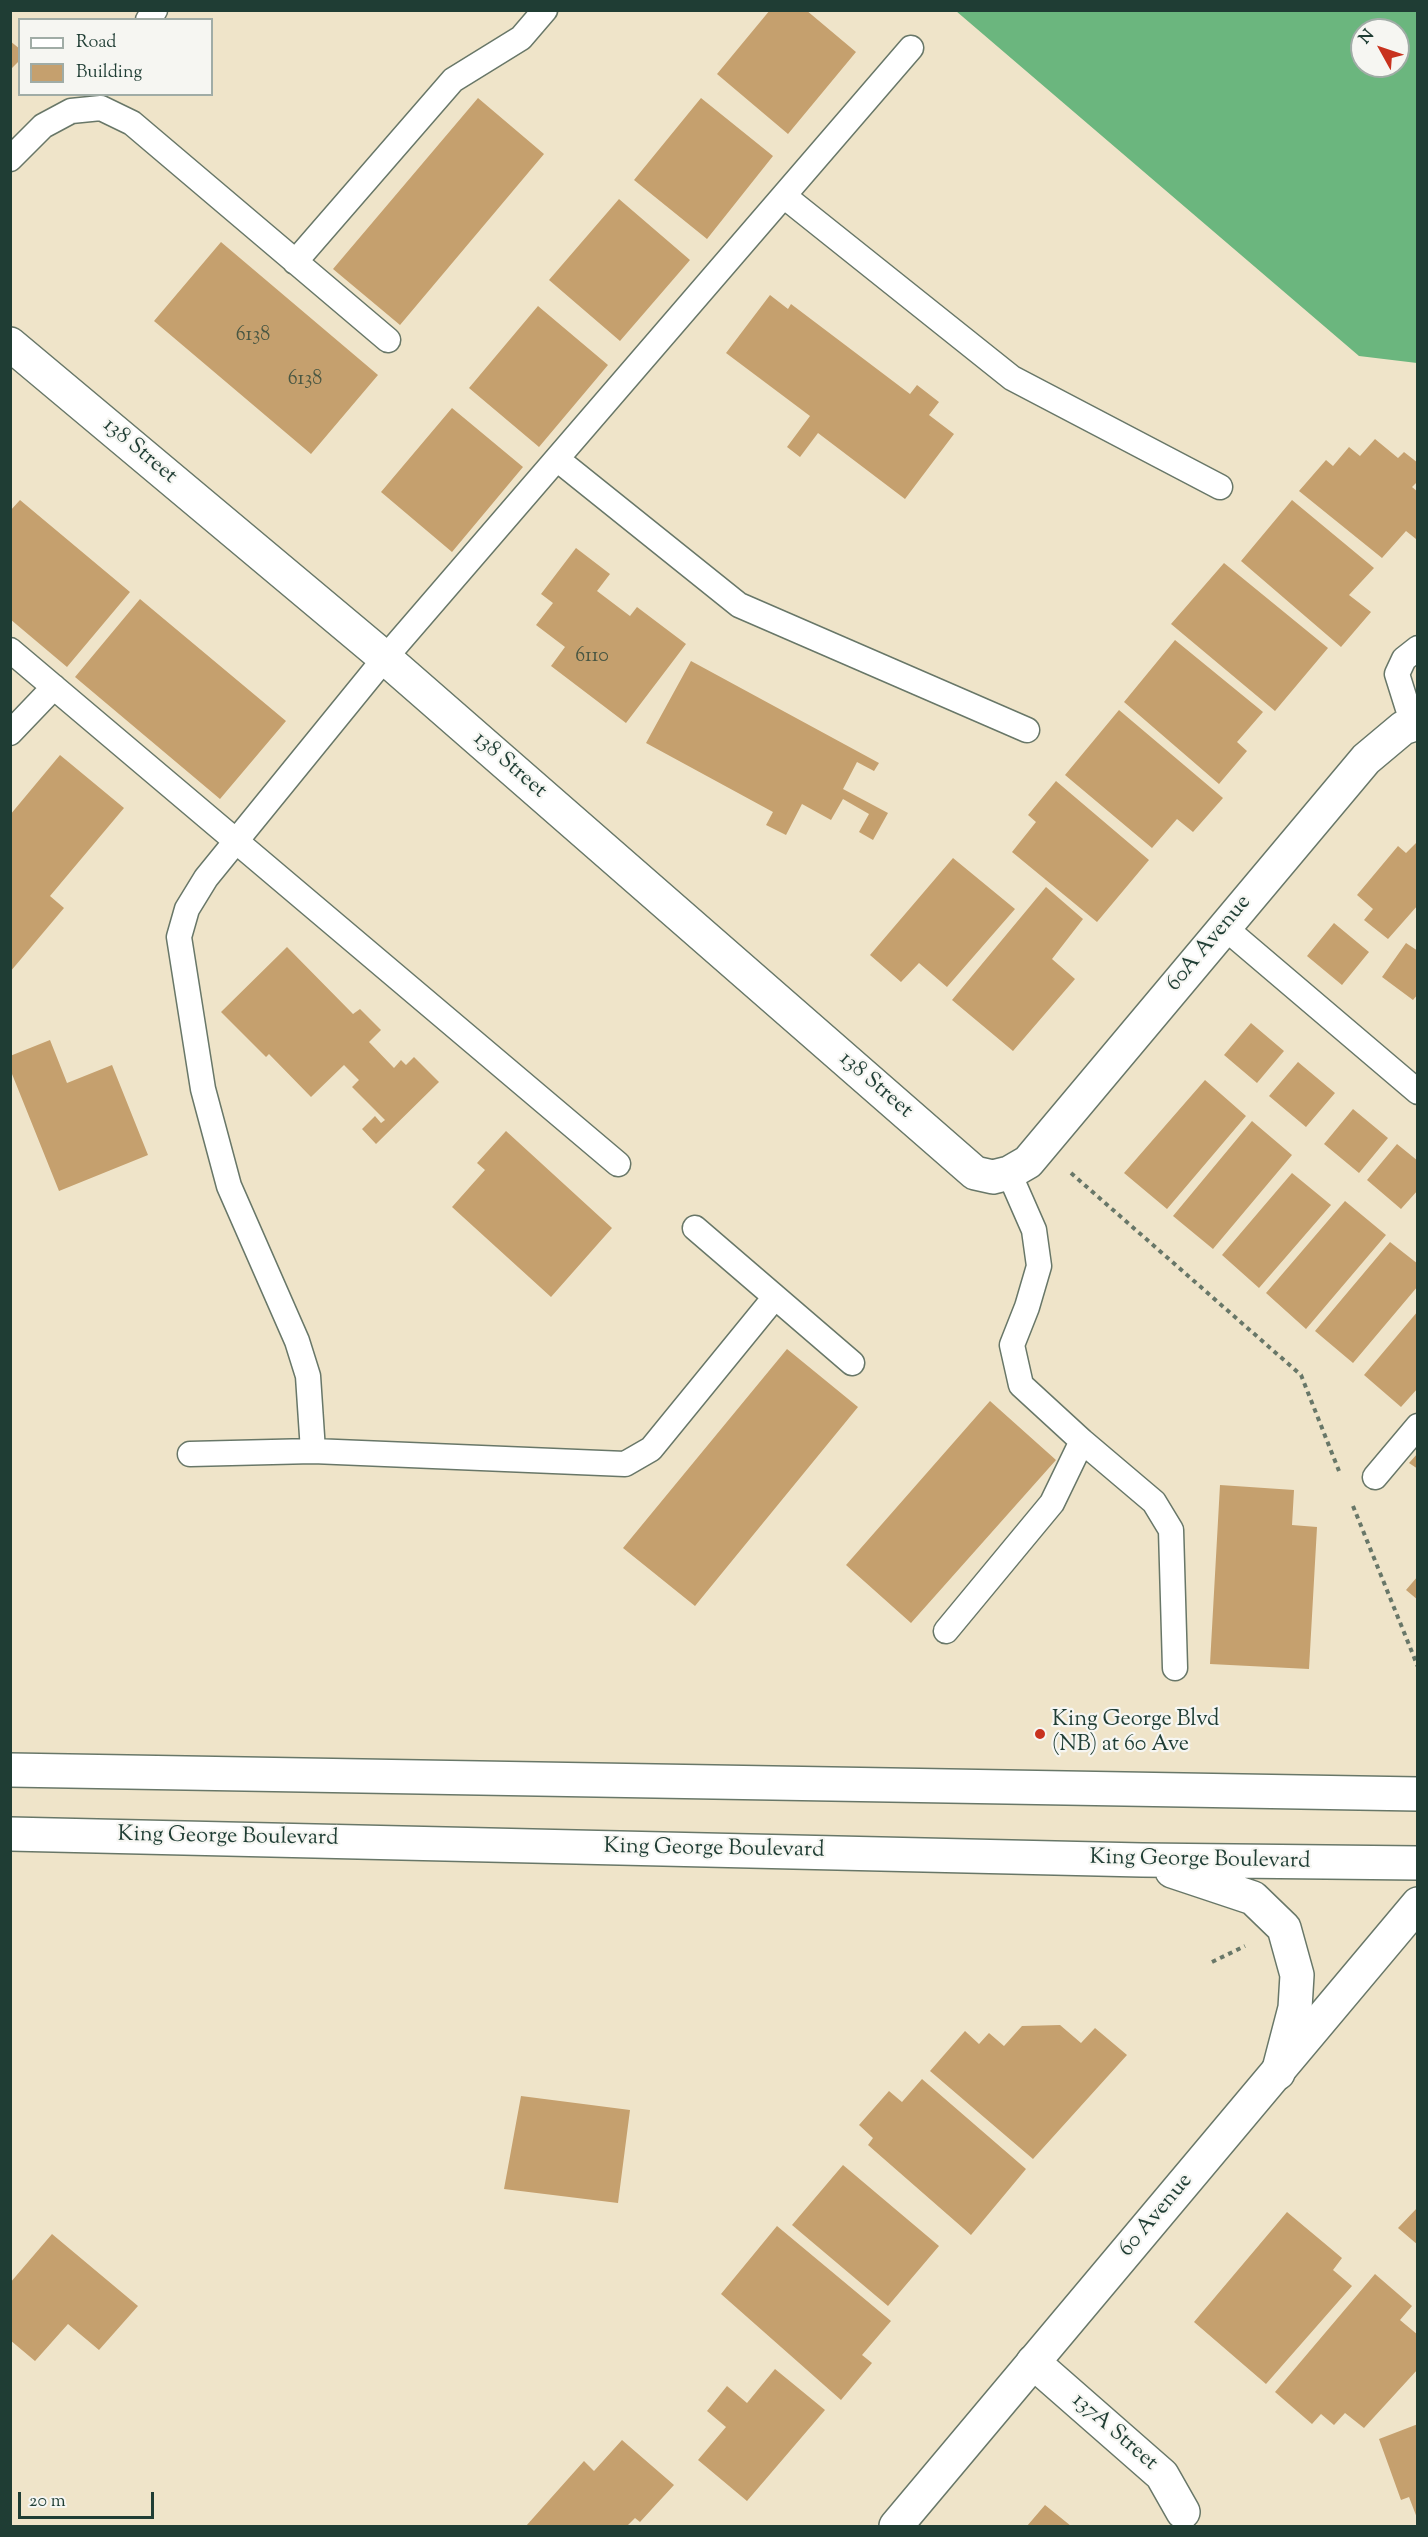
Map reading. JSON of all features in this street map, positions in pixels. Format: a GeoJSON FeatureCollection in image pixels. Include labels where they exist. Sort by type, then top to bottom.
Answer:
{"type":"FeatureCollection","features":[{"type":"Feature","properties":{"kind":"main road","name":"138 Street"},"geometry":{"type":"LineString","coordinates":[[10,344],[386,658],[975,1173],[993,1177],[1009,1173]]}},
{"type":"Feature","properties":{"kind":"main road","name":"60A Avenue"},"geometry":{"type":"LineString","coordinates":[[1009,1173],[1028,1162],[1366,759],[1403,728],[1415,724]]}},
{"type":"Feature","properties":{"kind":"main road"},"geometry":{"type":"LineString","coordinates":[[10,1770],[1418,1794]]}},
{"type":"Feature","properties":{"kind":"main road","name":"King George Boulevard"},"geometry":{"type":"LineString","coordinates":[[10,1834],[1142,1860],[1418,1863]]}},
{"type":"Feature","properties":{"kind":"main road"},"geometry":{"type":"LineString","coordinates":[[1142,1860],[1253,1898],[1284,1928],[1297,1976],[1295,2008],[1278,2073]]}},
{"type":"Feature","properties":{"kind":"main road","name":"60 Avenue"},"geometry":{"type":"LineString","coordinates":[[896,2526],[1418,1904]]}},
{"type":"Feature","properties":{"kind":"main road","name":"137A Street"},"geometry":{"type":"LineString","coordinates":[[1033,2362],[1162,2475],[1183,2512]]}},
{"type":"Feature","properties":{"kind":"lane"},"geometry":{"type":"LineString","coordinates":[[295,262],[453,80],[521,38],[545,10]]}},
{"type":"Feature","properties":{"kind":"lane"},"geometry":{"type":"LineString","coordinates":[[313,1451],[308,1376],[297,1341],[229,1186],[203,1089],[179,937],[187,909],[206,878],[386,658],[911,48]]}},
{"type":"Feature","properties":{"kind":"lane"},"geometry":{"type":"LineString","coordinates":[[10,159],[43,126],[78,103],[101,108],[132,123],[388,340]]}},
{"type":"Feature","properties":{"kind":"lane"},"geometry":{"type":"LineString","coordinates":[[784,196],[1012,378],[1220,487]]}},
{"type":"Feature","properties":{"kind":"lane"},"geometry":{"type":"LineString","coordinates":[[557,459],[739,605],[1027,730]]}},
{"type":"Feature","properties":{"kind":"lane"},"geometry":{"type":"LineString","coordinates":[[1415,724],[1397,674],[1404,660],[1418,648]]}},
{"type":"Feature","properties":{"kind":"lane"},"geometry":{"type":"LineString","coordinates":[[10,650],[618,1164]]}},
{"type":"Feature","properties":{"kind":"lane"},"geometry":{"type":"LineString","coordinates":[[10,733],[54,687]]}},
{"type":"Feature","properties":{"kind":"lane"},"geometry":{"type":"LineString","coordinates":[[1224,927],[1418,1092]]}},
{"type":"Feature","properties":{"kind":"lane"},"geometry":{"type":"LineString","coordinates":[[1009,1173],[1034,1230],[1039,1266],[1027,1307],[1012,1345],[1021,1385],[1154,1502],[1171,1530],[1175,1668]]}},
{"type":"Feature","properties":{"kind":"lane"},"geometry":{"type":"LineString","coordinates":[[694,1228],[852,1363]]}},
{"type":"Feature","properties":{"kind":"lane"},"geometry":{"type":"LineString","coordinates":[[190,1454],[313,1451],[625,1464],[651,1449],[775,1297]]}},
{"type":"Feature","properties":{"kind":"lane"},"geometry":{"type":"LineString","coordinates":[[1376,1477],[1418,1426]]}},
{"type":"Feature","properties":{"kind":"lane"},"geometry":{"type":"LineString","coordinates":[[946,1631],[1052,1503],[1082,1441]]}},
{"type":"Feature","properties":{"kind":"path"},"geometry":{"type":"LineString","coordinates":[[1067,1170],[1301,1375],[1340,1473]]}},
{"type":"Feature","properties":{"kind":"path"},"geometry":{"type":"LineString","coordinates":[[1353,1505],[1418,1667]]}},
{"type":"Feature","properties":{"kind":"path"},"geometry":{"type":"LineString","coordinates":[[1212,1962],[1251,1944]]}},
{"type":"Feature","properties":{"kind":"green space"},"geometry":{"type":"Polygon","coordinates":[[[956,11],[1417,11],[1417,363],[1359,356],[956,11]]]}},
{"type":"Feature","properties":{"kind":"building"},"geometry":{"type":"Polygon","coordinates":[[[770,10],[806,10],[856,52],[788,134],[717,74],[770,10]]]}},
{"type":"Feature","properties":{"kind":"building"},"geometry":{"type":"Polygon","coordinates":[[[10,41],[18,47],[18,62],[10,70],[10,41]]]}},
{"type":"Feature","properties":{"kind":"building"},"geometry":{"type":"Polygon","coordinates":[[[478,98],[544,154],[400,325],[333,269],[478,98]]]}},
{"type":"Feature","properties":{"kind":"building"},"geometry":{"type":"Polygon","coordinates":[[[701,98],[773,156],[707,239],[634,180],[701,98]]]}},
{"type":"Feature","properties":{"kind":"building"},"geometry":{"type":"Polygon","coordinates":[[[619,199],[690,260],[620,341],[549,280],[619,199]]]}},
{"type":"Feature","properties":{"kind":"building"},"geometry":{"type":"Polygon","coordinates":[[[221,242],[378,375],[311,454],[154,321],[221,242]]]}},
{"type":"Feature","properties":{"kind":"building"},"geometry":{"type":"Polygon","coordinates":[[[770,295],[788,309],[791,304],[910,394],[917,385],[939,402],[929,415],[954,434],[905,499],[818,433],[800,457],[787,447],[810,416],[726,353],[770,295]]]}},
{"type":"Feature","properties":{"kind":"building"},"geometry":{"type":"Polygon","coordinates":[[[538,306],[608,365],[539,447],[469,388],[538,306]]]}},
{"type":"Feature","properties":{"kind":"building"},"geometry":{"type":"Polygon","coordinates":[[[452,408],[523,467],[452,552],[381,492],[452,408]]]}},
{"type":"Feature","properties":{"kind":"building"},"geometry":{"type":"Polygon","coordinates":[[[1375,439],[1398,458],[1404,452],[1418,463],[1418,481],[1412,487],[1418,492],[1418,537],[1416,539],[1406,531],[1382,558],[1299,491],[1326,460],[1333,466],[1349,447],[1360,456],[1375,439]]]}},
{"type":"Feature","properties":{"kind":"building"},"geometry":{"type":"Polygon","coordinates":[[[20,500],[130,592],[67,667],[10,619],[10,511],[20,500]]]}},
{"type":"Feature","properties":{"kind":"building"},"geometry":{"type":"Polygon","coordinates":[[[1292,500],[1374,568],[1349,595],[1371,612],[1341,647],[1241,561],[1292,500]]]}},
{"type":"Feature","properties":{"kind":"building"},"geometry":{"type":"Polygon","coordinates":[[[576,548],[610,574],[597,591],[630,616],[637,607],[686,644],[626,723],[551,666],[565,647],[536,625],[553,603],[541,594],[576,548]]]}},
{"type":"Feature","properties":{"kind":"building"},"geometry":{"type":"Polygon","coordinates":[[[1224,563],[1328,648],[1275,711],[1171,624],[1224,563]]]}},
{"type":"Feature","properties":{"kind":"building"},"geometry":{"type":"Polygon","coordinates":[[[140,599],[286,721],[220,799],[75,677],[140,599]]]}},
{"type":"Feature","properties":{"kind":"building"},"geometry":{"type":"Polygon","coordinates":[[[1175,640],[1263,712],[1237,742],[1247,751],[1219,784],[1124,702],[1175,640]]]}},
{"type":"Feature","properties":{"kind":"building"},"geometry":{"type":"Polygon","coordinates":[[[691,661],[879,763],[874,771],[857,762],[843,789],[888,813],[873,840],[859,832],[869,814],[843,799],[831,820],[802,804],[786,835],[766,825],[773,812],[646,743],[691,661]]]}},
{"type":"Feature","properties":{"kind":"building"},"geometry":{"type":"Polygon","coordinates":[[[1119,710],[1223,798],[1193,832],[1177,819],[1152,848],[1065,775],[1119,710]]]}},
{"type":"Feature","properties":{"kind":"building"},"geometry":{"type":"Polygon","coordinates":[[[60,755],[124,808],[50,896],[64,908],[10,972],[10,815],[60,755]]]}},
{"type":"Feature","properties":{"kind":"building"},"geometry":{"type":"Polygon","coordinates":[[[1056,781],[1149,860],[1097,922],[1012,852],[1036,822],[1028,815],[1056,781]]]}},
{"type":"Feature","properties":{"kind":"building"},"geometry":{"type":"Polygon","coordinates":[[[1418,841],[1418,905],[1388,939],[1364,920],[1373,909],[1357,895],[1398,846],[1406,853],[1418,841]]]}},
{"type":"Feature","properties":{"kind":"building"},"geometry":{"type":"Polygon","coordinates":[[[953,858],[1015,909],[947,987],[919,963],[901,982],[870,955],[953,858]]]}},
{"type":"Feature","properties":{"kind":"building"},"geometry":{"type":"Polygon","coordinates":[[[1046,887],[1083,919],[1052,959],[1075,979],[1013,1051],[952,1000],[1046,887]]]}},
{"type":"Feature","properties":{"kind":"building"},"geometry":{"type":"Polygon","coordinates":[[[1334,923],[1369,952],[1342,985],[1307,956],[1334,923]]]}},
{"type":"Feature","properties":{"kind":"building"},"geometry":{"type":"Polygon","coordinates":[[[1406,943],[1418,951],[1418,994],[1413,1000],[1382,977],[1406,943]]]}},
{"type":"Feature","properties":{"kind":"building"},"geometry":{"type":"Polygon","coordinates":[[[287,947],[353,1014],[360,1009],[381,1030],[369,1042],[394,1068],[401,1060],[406,1065],[414,1057],[439,1082],[376,1144],[362,1129],[375,1116],[381,1123],[385,1120],[352,1087],[359,1080],[344,1065],[311,1097],[269,1054],[266,1057],[221,1012],[287,947]]]}},
{"type":"Feature","properties":{"kind":"building"},"geometry":{"type":"Polygon","coordinates":[[[1251,1023],[1284,1051],[1257,1083],[1224,1055],[1251,1023]]]}},
{"type":"Feature","properties":{"kind":"building"},"geometry":{"type":"Polygon","coordinates":[[[50,1040],[67,1083],[112,1065],[148,1155],[59,1191],[10,1069],[10,1056],[50,1040]]]}},
{"type":"Feature","properties":{"kind":"building"},"geometry":{"type":"Polygon","coordinates":[[[1298,1062],[1335,1093],[1306,1127],[1269,1096],[1298,1062]]]}},
{"type":"Feature","properties":{"kind":"building"},"geometry":{"type":"Polygon","coordinates":[[[1205,1080],[1246,1116],[1167,1209],[1124,1173],[1205,1080]]]}},
{"type":"Feature","properties":{"kind":"building"},"geometry":{"type":"Polygon","coordinates":[[[1353,1109],[1388,1138],[1359,1173],[1324,1144],[1353,1109]]]}},
{"type":"Feature","properties":{"kind":"building"},"geometry":{"type":"Polygon","coordinates":[[[1252,1121],[1292,1155],[1213,1249],[1173,1216],[1252,1121]]]}},
{"type":"Feature","properties":{"kind":"building"},"geometry":{"type":"Polygon","coordinates":[[[506,1131],[612,1228],[551,1297],[452,1207],[485,1170],[477,1163],[506,1131]]]}},
{"type":"Feature","properties":{"kind":"building"},"geometry":{"type":"Polygon","coordinates":[[[1397,1144],[1418,1161],[1418,1190],[1401,1209],[1367,1180],[1397,1144]]]}},
{"type":"Feature","properties":{"kind":"building"},"geometry":{"type":"Polygon","coordinates":[[[1292,1173],[1331,1205],[1259,1288],[1222,1255],[1292,1173]]]}},
{"type":"Feature","properties":{"kind":"building"},"geometry":{"type":"Polygon","coordinates":[[[1345,1201],[1386,1235],[1306,1329],[1266,1293],[1345,1201]]]}},
{"type":"Feature","properties":{"kind":"building"},"geometry":{"type":"Polygon","coordinates":[[[1390,1242],[1418,1264],[1418,1286],[1353,1363],[1315,1331],[1390,1242]]]}},
{"type":"Feature","properties":{"kind":"building"},"geometry":{"type":"Polygon","coordinates":[[[1418,1311],[1418,1388],[1401,1407],[1364,1375],[1418,1311]]]}},
{"type":"Feature","properties":{"kind":"building"},"geometry":{"type":"Polygon","coordinates":[[[787,1349],[858,1407],[695,1606],[623,1548],[787,1349]]]}},
{"type":"Feature","properties":{"kind":"building"},"geometry":{"type":"Polygon","coordinates":[[[990,1401],[1056,1460],[911,1623],[846,1565],[990,1401]]]}},
{"type":"Feature","properties":{"kind":"building"},"geometry":{"type":"Polygon","coordinates":[[[1418,1453],[1418,1469],[1409,1463],[1418,1453]]]}},
{"type":"Feature","properties":{"kind":"building"},"geometry":{"type":"Polygon","coordinates":[[[1220,1485],[1294,1490],[1292,1525],[1317,1527],[1309,1669],[1210,1664],[1220,1485]]]}},
{"type":"Feature","properties":{"kind":"building"},"geometry":{"type":"Polygon","coordinates":[[[1418,1576],[1418,1600],[1406,1590],[1418,1576]]]}},
{"type":"Feature","properties":{"kind":"building"},"geometry":{"type":"Polygon","coordinates":[[[1060,2025],[1081,2043],[1095,2028],[1127,2055],[1033,2159],[930,2071],[965,2031],[979,2044],[989,2033],[1004,2046],[1022,2026],[1060,2025]]]}},
{"type":"Feature","properties":{"kind":"building"},"geometry":{"type":"Polygon","coordinates":[[[922,2079],[1026,2169],[971,2235],[868,2145],[873,2138],[859,2125],[889,2091],[902,2102],[922,2079]]]}},
{"type":"Feature","properties":{"kind":"building"},"geometry":{"type":"Polygon","coordinates":[[[521,2096],[630,2110],[618,2203],[504,2189],[521,2096]]]}},
{"type":"Feature","properties":{"kind":"building"},"geometry":{"type":"Polygon","coordinates":[[[843,2165],[939,2246],[888,2306],[792,2225],[843,2165]]]}},
{"type":"Feature","properties":{"kind":"building"},"geometry":{"type":"Polygon","coordinates":[[[1418,2207],[1418,2245],[1398,2228],[1418,2207]]]}},
{"type":"Feature","properties":{"kind":"building"},"geometry":{"type":"Polygon","coordinates":[[[1287,2212],[1342,2258],[1333,2270],[1352,2286],[1266,2384],[1194,2322],[1287,2212]]]}},
{"type":"Feature","properties":{"kind":"building"},"geometry":{"type":"Polygon","coordinates":[[[777,2226],[891,2321],[862,2355],[872,2363],[841,2400],[721,2294],[777,2226]]]}},
{"type":"Feature","properties":{"kind":"building"},"geometry":{"type":"Polygon","coordinates":[[[52,2234],[138,2306],[99,2350],[68,2324],[35,2361],[10,2340],[10,2283],[52,2234]]]}},
{"type":"Feature","properties":{"kind":"building"},"geometry":{"type":"Polygon","coordinates":[[[1375,2274],[1412,2306],[1400,2320],[1418,2335],[1418,2369],[1364,2428],[1345,2413],[1334,2425],[1321,2414],[1312,2424],[1275,2392],[1375,2274]]]}},
{"type":"Feature","properties":{"kind":"building"},"geometry":{"type":"Polygon","coordinates":[[[775,2369],[825,2410],[747,2501],[698,2460],[726,2427],[707,2411],[727,2386],[747,2403],[775,2369]]]}},
{"type":"Feature","properties":{"kind":"building"},"geometry":{"type":"Polygon","coordinates":[[[1418,2424],[1417,2518],[1409,2497],[1401,2500],[1379,2439],[1418,2424]]]}},
{"type":"Feature","properties":{"kind":"building"},"geometry":{"type":"Polygon","coordinates":[[[622,2440],[674,2485],[640,2522],[635,2518],[627,2526],[526,2526],[584,2461],[594,2471],[622,2440]]]}},
{"type":"Feature","properties":{"kind":"building"},"geometry":{"type":"Polygon","coordinates":[[[1045,2505],[1071,2526],[1027,2526],[1045,2505]]]}},
{"type":"Feature","properties":{"kind":"place","name":"King George Blvd (NB) at 60 Ave"},"geometry":{"type":"Point","coordinates":[1040,1734]}}]}
